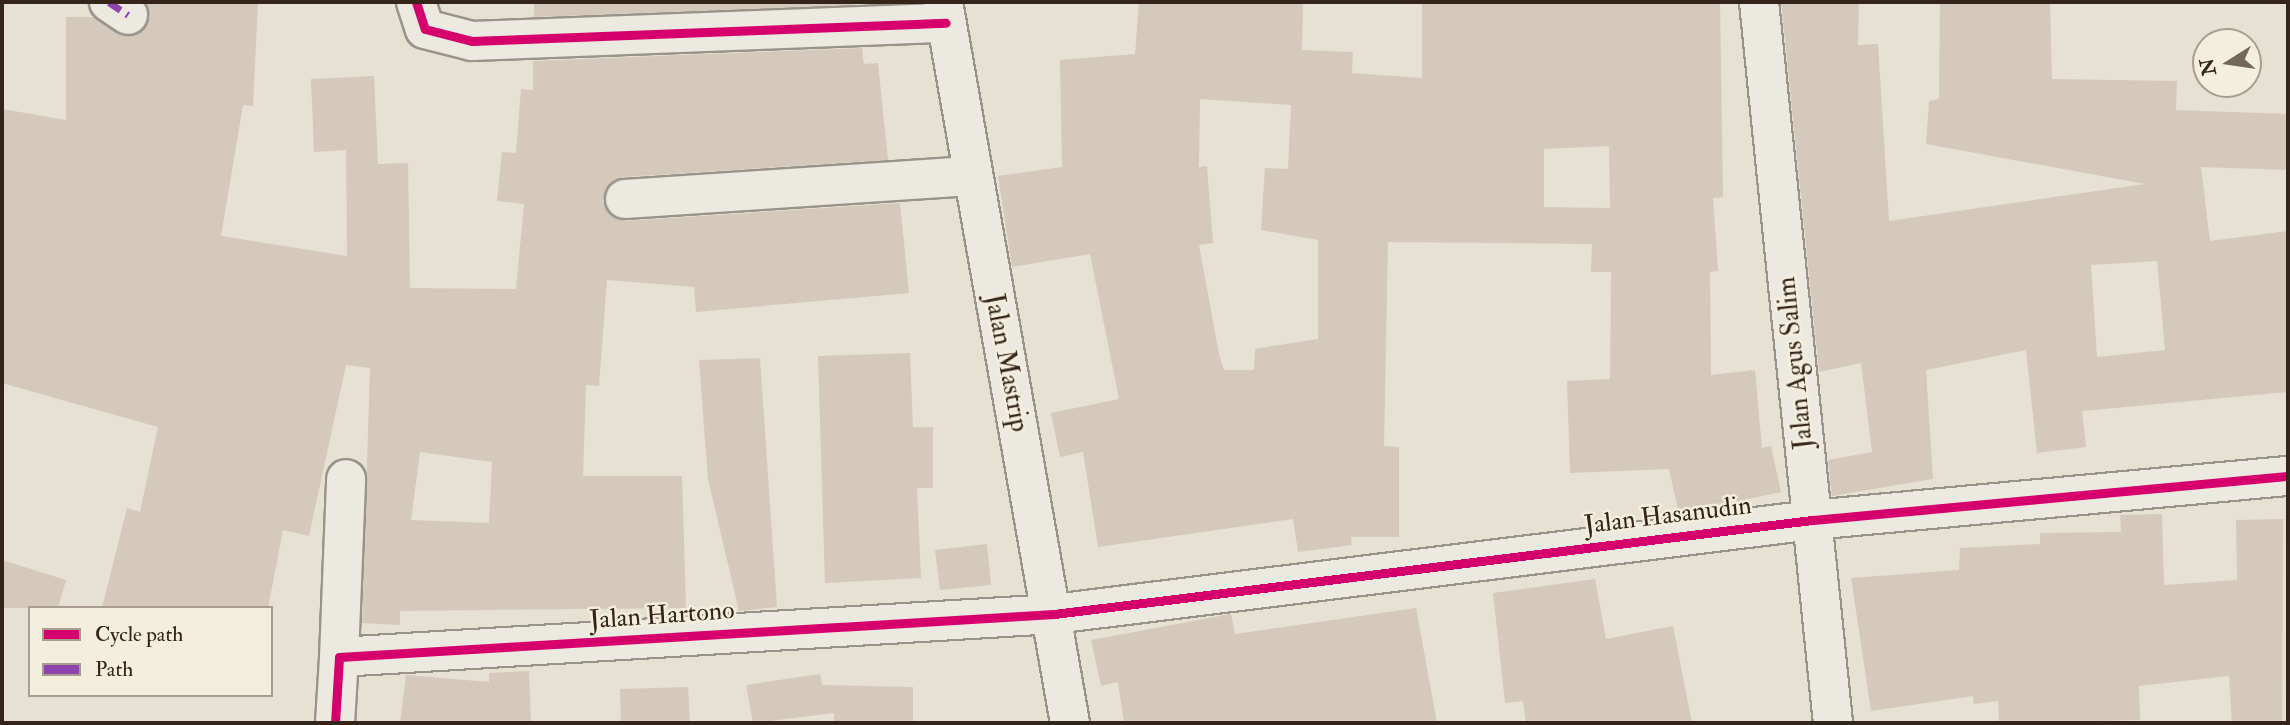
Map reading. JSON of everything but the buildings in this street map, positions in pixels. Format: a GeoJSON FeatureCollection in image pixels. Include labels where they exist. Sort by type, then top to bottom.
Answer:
{"type":"FeatureCollection","features":[{"type":"Feature","properties":{"kind":"street"},"geometry":{"type":"LineString","coordinates":[[416,2],[425,29],[472,41],[945,12]]}},
{"type":"Feature","properties":{"kind":"street","name":"Jalan Agus Salim"},"geometry":{"type":"LineString","coordinates":[[1759,2],[1833,723]]}},
{"type":"Feature","properties":{"kind":"street","name":"Jalan Mastrip"},"geometry":{"type":"LineString","coordinates":[[945,12],[970,176],[1054,614],[1070,723]]}},
{"type":"Feature","properties":{"kind":"street"},"geometry":{"type":"LineString","coordinates":[[625,199],[970,176]]}},
{"type":"Feature","properties":{"kind":"street","name":"Jalan Hasanudin"},"geometry":{"type":"LineString","coordinates":[[1054,614],[1812,520],[2288,475]]}},
{"type":"Feature","properties":{"kind":"street"},"geometry":{"type":"LineString","coordinates":[[335,723],[346,479]]}},
{"type":"Feature","properties":{"kind":"street","name":"Jalan Hartono"},"geometry":{"type":"LineString","coordinates":[[339,657],[1054,614]]}},
{"type":"Feature","properties":{"kind":"marked path"},"geometry":{"type":"LineString","coordinates":[[109,2],[128,15]]}},
{"type":"Feature","properties":{"kind":"cycle path"},"geometry":{"type":"LineString","coordinates":[[416,2],[425,29],[472,41],[946,23]]}},
{"type":"Feature","properties":{"kind":"cycle path"},"geometry":{"type":"LineString","coordinates":[[335,723],[339,657],[1054,614],[1812,520],[2288,476]]}}]}
